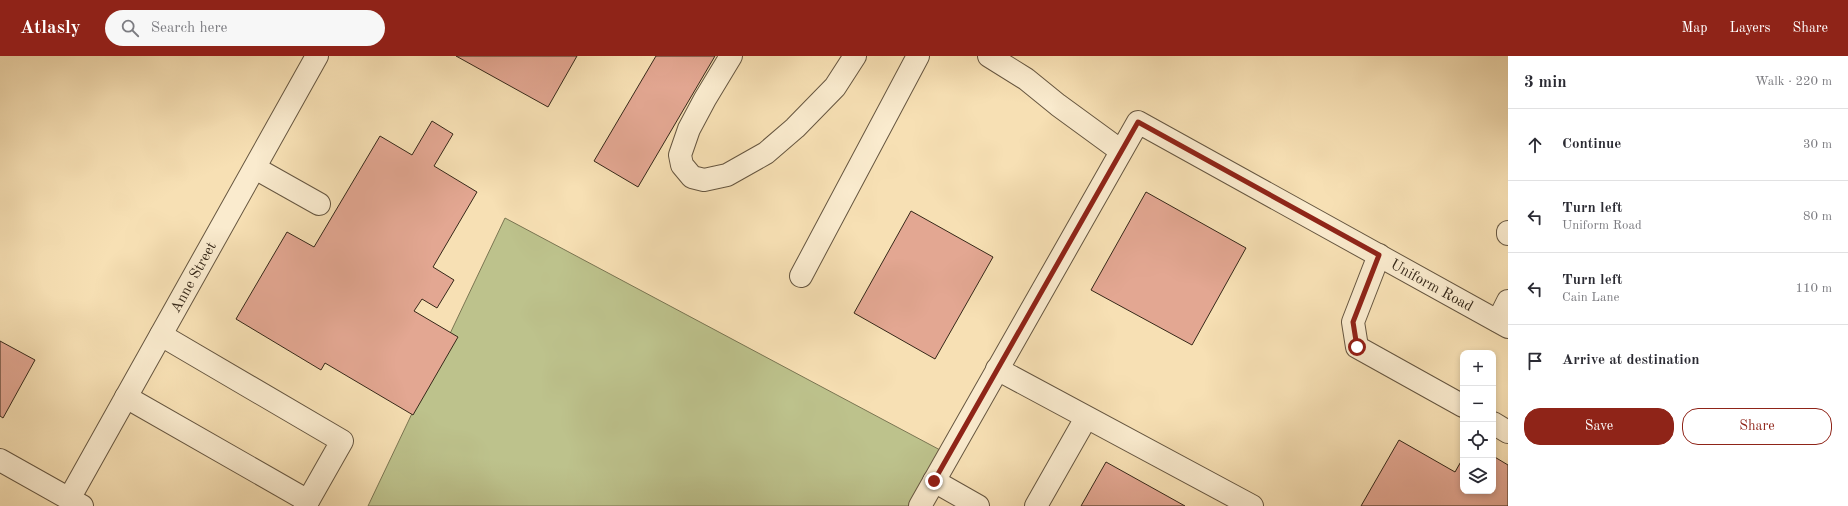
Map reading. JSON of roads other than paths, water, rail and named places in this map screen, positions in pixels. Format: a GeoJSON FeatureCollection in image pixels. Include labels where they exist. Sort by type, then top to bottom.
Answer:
{"type":"FeatureCollection","features":[{"type":"Feature","properties":{"kind":"street","name":"Anne Street"},"geometry":{"type":"LineString","coordinates":[[75,502],[126,397],[317,56]]}},
{"type":"Feature","properties":{"kind":"street"},"geometry":{"type":"LineString","coordinates":[[731,56],[689,129],[680,155],[682,165],[692,177],[704,180],[727,175],[766,153],[795,128],[835,87],[856,56]]}},
{"type":"Feature","properties":{"kind":"street"},"geometry":{"type":"LineString","coordinates":[[801,276],[918,56]]}},
{"type":"Feature","properties":{"kind":"street"},"geometry":{"type":"LineString","coordinates":[[920,506],[1121,151],[1058,105],[1026,79],[989,56]]}},
{"type":"Feature","properties":{"kind":"street","name":"Uniform Road"},"geometry":{"type":"LineString","coordinates":[[1121,151],[1138,122],[1503,324]]}},
{"type":"Feature","properties":{"kind":"street"},"geometry":{"type":"LineString","coordinates":[[255,168],[319,204]]}},
{"type":"Feature","properties":{"kind":"street"},"geometry":{"type":"LineString","coordinates":[[1379,255],[1353,322],[1357,347],[1460,404]]}},
{"type":"Feature","properties":{"kind":"street"},"geometry":{"type":"LineString","coordinates":[[1503,324],[1508,301]]}},
{"type":"Feature","properties":{"kind":"street"},"geometry":{"type":"LineString","coordinates":[[126,397],[306,503],[342,441],[161,335]]}},
{"type":"Feature","properties":{"kind":"street"},"geometry":{"type":"LineString","coordinates":[[998,369],[1086,418],[1252,506]]}},
{"type":"Feature","properties":{"kind":"street"},"geometry":{"type":"LineString","coordinates":[[1036,506],[1086,418]]}},
{"type":"Feature","properties":{"kind":"street"},"geometry":{"type":"LineString","coordinates":[[1496,425],[1508,432]]}},
{"type":"Feature","properties":{"kind":"street"},"geometry":{"type":"LineString","coordinates":[[0,460],[75,502]]}},
{"type":"Feature","properties":{"kind":"street"},"geometry":{"type":"LineString","coordinates":[[934,481],[978,506]]}}]}
